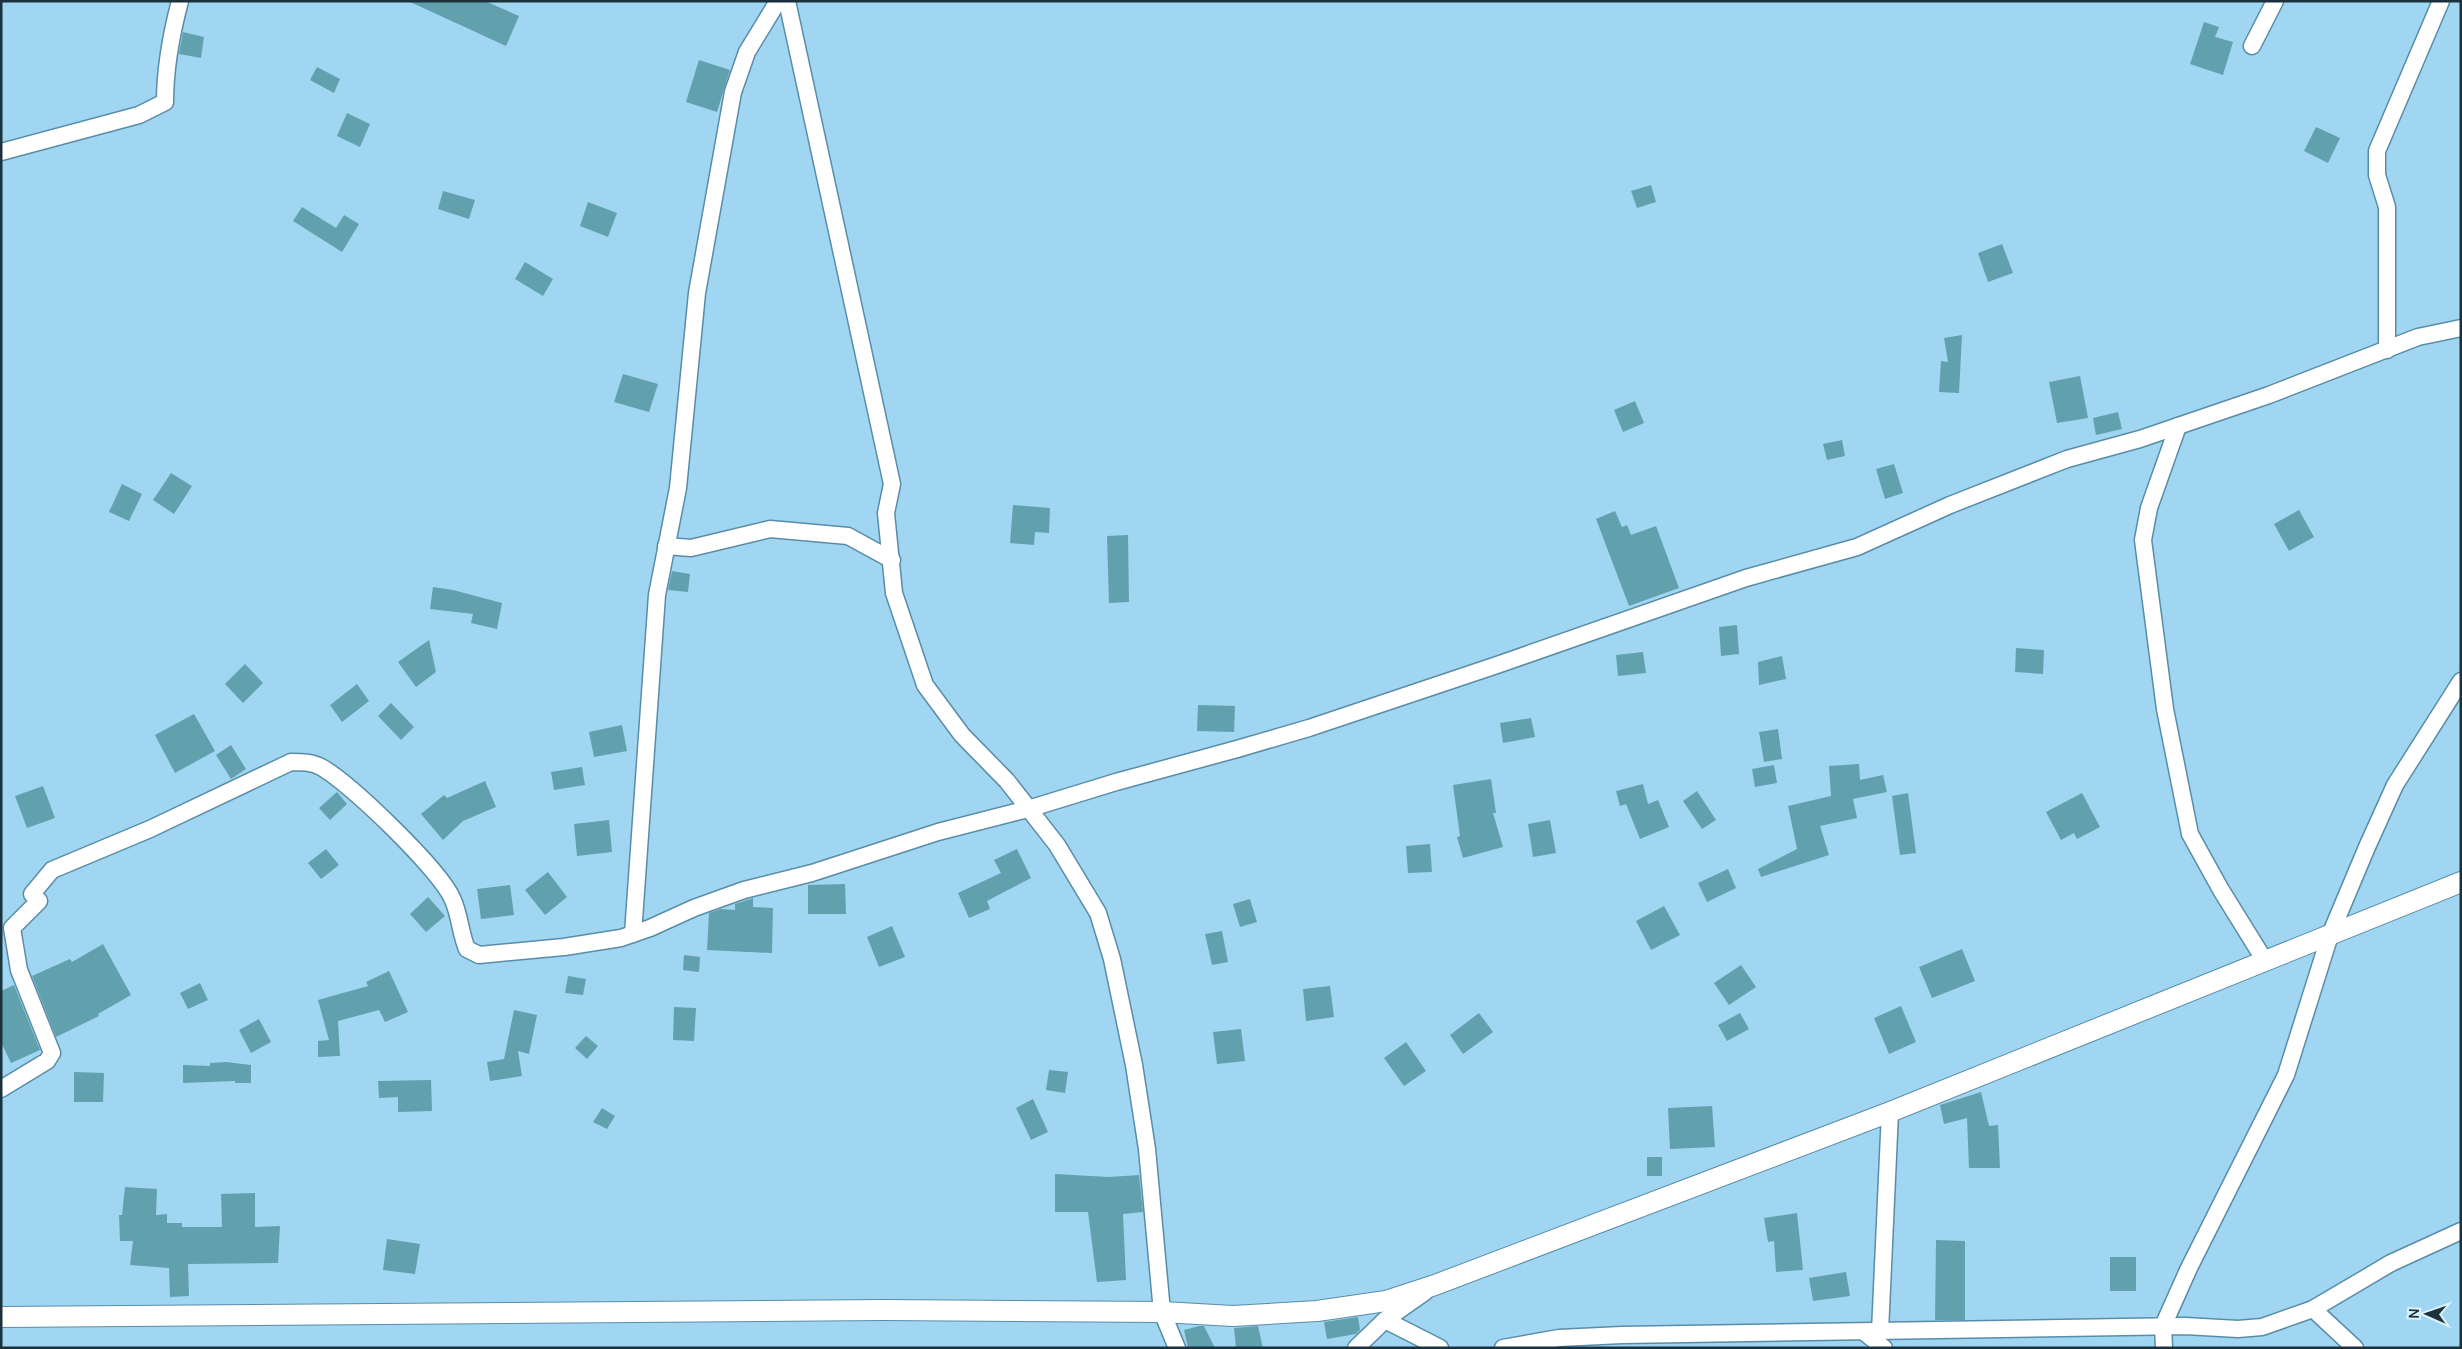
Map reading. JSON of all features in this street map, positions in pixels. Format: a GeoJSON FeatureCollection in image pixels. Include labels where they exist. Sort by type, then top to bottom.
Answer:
{"type":"FeatureCollection","features":[{"type":"Feature","properties":{"kind":"street"},"geometry":{"type":"LineString","coordinates":[[1,152],[139,115],[165,102],[165,74],[172,31],[180,1]]}},
{"type":"Feature","properties":{"kind":"street"},"geometry":{"type":"LineString","coordinates":[[632,934],[656,604],[678,488],[697,294],[725,127],[733,92],[747,52],[778,1]]}},
{"type":"Feature","properties":{"kind":"street"},"geometry":{"type":"LineString","coordinates":[[788,1],[892,484],[886,513],[894,592],[925,685],[962,735],[1007,781],[1057,845],[1098,913],[1112,959],[1134,1065],[1147,1149],[1162,1312],[1177,1348]]}},
{"type":"Feature","properties":{"kind":"street"},"geometry":{"type":"LineString","coordinates":[[2252,46],[2275,1]]}},
{"type":"Feature","properties":{"kind":"street"},"geometry":{"type":"LineString","coordinates":[[2387,350],[2386,207],[2377,175],[2377,151],[2441,1]]}},
{"type":"Feature","properties":{"kind":"street"},"geometry":{"type":"LineString","coordinates":[[1,1089],[47,1061],[52,1053],[18,970],[12,928],[39,901],[32,894],[52,870],[150,829],[291,762],[307,762],[320,766],[366,804],[428,866],[452,898],[467,949],[479,955],[545,949],[621,938],[744,890],[812,873],[938,832],[1028,809],[1116,782],[1237,750],[1309,728],[1497,666],[1746,578],[1857,547],[1950,505],[2067,459],[2178,426],[2269,395],[2418,337],[2461,328]]}},
{"type":"Feature","properties":{"kind":"street"},"geometry":{"type":"LineString","coordinates":[[2178,426],[2149,508],[2143,540],[2165,709],[2190,834],[2221,890],[2265,961]]}},
{"type":"Feature","properties":{"kind":"street"},"geometry":{"type":"LineString","coordinates":[[666,546],[691,548],[770,529],[848,536],[892,560]]}},
{"type":"Feature","properties":{"kind":"street"},"geometry":{"type":"LineString","coordinates":[[2162,1347],[2163,1326],[2189,1268],[2286,1075],[2330,935],[2395,785],[2461,681]]}},
{"type":"Feature","properties":{"kind":"street"},"geometry":{"type":"LineString","coordinates":[[1,1317],[883,1310],[1162,1312],[1233,1316],[1317,1311],[1386,1301],[1435,1285],[1890,1112],[2461,882]]}},
{"type":"Feature","properties":{"kind":"street"},"geometry":{"type":"LineString","coordinates":[[1876,1337],[1890,1112]]}},
{"type":"Feature","properties":{"kind":"street"},"geometry":{"type":"LineString","coordinates":[[1503,1348],[1564,1343],[1622,1335],[1876,1337],[2163,1326],[2262,1328],[2313,1308],[2391,1263],[2461,1231]]}},
{"type":"Feature","properties":{"kind":"street"},"geometry":{"type":"LineString","coordinates":[[1356,1348],[1385,1320],[1435,1285]]}},
{"type":"Feature","properties":{"kind":"street"},"geometry":{"type":"LineString","coordinates":[[2313,1308],[2355,1348]]}},
{"type":"Feature","properties":{"kind":"street"},"geometry":{"type":"LineString","coordinates":[[1385,1320],[1440,1348]]}},
{"type":"Feature","properties":{"kind":"building"},"geometry":{"type":"Polygon","coordinates":[[[408,1],[485,1],[519,16],[506,46],[408,1]]]}},
{"type":"Feature","properties":{"kind":"building"},"geometry":{"type":"Polygon","coordinates":[[[2204,22],[2219,27],[2215,37],[2233,42],[2223,75],[2190,64],[2204,22]]]}},
{"type":"Feature","properties":{"kind":"building"},"geometry":{"type":"Polygon","coordinates":[[[183,32],[204,37],[201,58],[179,54],[183,32]]]}},
{"type":"Feature","properties":{"kind":"building"},"geometry":{"type":"Polygon","coordinates":[[[699,60],[730,70],[717,112],[686,102],[699,60]]]}},
{"type":"Feature","properties":{"kind":"building"},"geometry":{"type":"Polygon","coordinates":[[[317,67],[340,79],[334,93],[310,80],[317,67]]]}},
{"type":"Feature","properties":{"kind":"building"},"geometry":{"type":"Polygon","coordinates":[[[347,113],[370,124],[360,147],[337,136],[347,113]]]}},
{"type":"Feature","properties":{"kind":"building"},"geometry":{"type":"Polygon","coordinates":[[[2316,127],[2340,138],[2328,163],[2304,151],[2316,127]]]}},
{"type":"Feature","properties":{"kind":"building"},"geometry":{"type":"Polygon","coordinates":[[[1651,185],[1656,202],[1637,208],[1631,191],[1651,185]]]}},
{"type":"Feature","properties":{"kind":"building"},"geometry":{"type":"Polygon","coordinates":[[[443,191],[475,200],[469,219],[438,209],[443,191]]]}},
{"type":"Feature","properties":{"kind":"building"},"geometry":{"type":"Polygon","coordinates":[[[588,202],[617,213],[608,237],[580,226],[588,202]]]}},
{"type":"Feature","properties":{"kind":"building"},"geometry":{"type":"Polygon","coordinates":[[[302,207],[336,228],[344,215],[359,224],[342,252],[293,221],[302,207]]]}},
{"type":"Feature","properties":{"kind":"building"},"geometry":{"type":"Polygon","coordinates":[[[2002,244],[2013,273],[1988,282],[1978,253],[2002,244]]]}},
{"type":"Feature","properties":{"kind":"building"},"geometry":{"type":"Polygon","coordinates":[[[525,262],[553,279],[543,296],[515,279],[525,262]]]}},
{"type":"Feature","properties":{"kind":"building"},"geometry":{"type":"Polygon","coordinates":[[[1962,335],[1959,393],[1939,392],[1941,361],[1948,362],[1944,338],[1962,335]]]}},
{"type":"Feature","properties":{"kind":"building"},"geometry":{"type":"Polygon","coordinates":[[[623,374],[658,384],[649,412],[614,402],[623,374]]]}},
{"type":"Feature","properties":{"kind":"building"},"geometry":{"type":"Polygon","coordinates":[[[2080,376],[2088,418],[2057,423],[2049,382],[2080,376]]]}},
{"type":"Feature","properties":{"kind":"building"},"geometry":{"type":"Polygon","coordinates":[[[1635,401],[1644,423],[1623,432],[1614,410],[1635,401]]]}},
{"type":"Feature","properties":{"kind":"building"},"geometry":{"type":"Polygon","coordinates":[[[2118,412],[2122,429],[2096,435],[2093,418],[2118,412]]]}},
{"type":"Feature","properties":{"kind":"building"},"geometry":{"type":"Polygon","coordinates":[[[1842,440],[1845,456],[1827,460],[1823,444],[1842,440]]]}},
{"type":"Feature","properties":{"kind":"building"},"geometry":{"type":"Polygon","coordinates":[[[1894,464],[1903,493],[1885,499],[1876,469],[1894,464]]]}},
{"type":"Feature","properties":{"kind":"building"},"geometry":{"type":"Polygon","coordinates":[[[171,473],[192,486],[174,514],[153,500],[171,473]]]}},
{"type":"Feature","properties":{"kind":"building"},"geometry":{"type":"Polygon","coordinates":[[[122,484],[142,494],[129,521],[109,512],[122,484]]]}},
{"type":"Feature","properties":{"kind":"building"},"geometry":{"type":"Polygon","coordinates":[[[1013,505],[1050,508],[1049,533],[1035,532],[1034,545],[1010,543],[1013,505]]]}},
{"type":"Feature","properties":{"kind":"building"},"geometry":{"type":"Polygon","coordinates":[[[2299,510],[2314,537],[2289,551],[2274,524],[2299,510]]]}},
{"type":"Feature","properties":{"kind":"building"},"geometry":{"type":"Polygon","coordinates":[[[1615,511],[1622,527],[1627,525],[1631,535],[1656,526],[1679,588],[1629,606],[1596,519],[1615,511]]]}},
{"type":"Feature","properties":{"kind":"building"},"geometry":{"type":"Polygon","coordinates":[[[1128,535],[1129,602],[1109,603],[1107,536],[1128,535]]]}},
{"type":"Feature","properties":{"kind":"building"},"geometry":{"type":"Polygon","coordinates":[[[672,571],[690,574],[688,592],[668,590],[672,571]]]}},
{"type":"Feature","properties":{"kind":"building"},"geometry":{"type":"Polygon","coordinates":[[[433,587],[453,590],[502,603],[497,629],[471,623],[473,614],[430,609],[433,587]]]}},
{"type":"Feature","properties":{"kind":"building"},"geometry":{"type":"Polygon","coordinates":[[[1737,625],[1739,654],[1721,656],[1719,627],[1737,625]]]}},
{"type":"Feature","properties":{"kind":"building"},"geometry":{"type":"Polygon","coordinates":[[[429,640],[436,672],[416,687],[398,662],[429,640]]]}},
{"type":"Feature","properties":{"kind":"building"},"geometry":{"type":"Polygon","coordinates":[[[2016,648],[2044,650],[2043,674],[2015,672],[2016,648]]]}},
{"type":"Feature","properties":{"kind":"building"},"geometry":{"type":"Polygon","coordinates":[[[1643,652],[1646,673],[1618,676],[1616,655],[1643,652]]]}},
{"type":"Feature","properties":{"kind":"building"},"geometry":{"type":"Polygon","coordinates":[[[1782,656],[1786,679],[1759,685],[1758,662],[1782,656]]]}},
{"type":"Feature","properties":{"kind":"building"},"geometry":{"type":"Polygon","coordinates":[[[245,664],[263,683],[243,703],[225,684],[245,664]]]}},
{"type":"Feature","properties":{"kind":"building"},"geometry":{"type":"Polygon","coordinates":[[[357,684],[369,701],[342,722],[330,705],[357,684]]]}},
{"type":"Feature","properties":{"kind":"building"},"geometry":{"type":"Polygon","coordinates":[[[391,703],[414,727],[401,740],[378,716],[391,703]]]}},
{"type":"Feature","properties":{"kind":"building"},"geometry":{"type":"Polygon","coordinates":[[[1198,705],[1235,706],[1234,732],[1197,731],[1198,705]]]}},
{"type":"Feature","properties":{"kind":"building"},"geometry":{"type":"Polygon","coordinates":[[[194,714],[215,751],[175,773],[155,735],[194,714]]]}},
{"type":"Feature","properties":{"kind":"building"},"geometry":{"type":"Polygon","coordinates":[[[1531,718],[1535,737],[1503,743],[1500,723],[1531,718]]]}},
{"type":"Feature","properties":{"kind":"building"},"geometry":{"type":"Polygon","coordinates":[[[622,725],[627,751],[594,757],[589,732],[622,725]]]}},
{"type":"Feature","properties":{"kind":"building"},"geometry":{"type":"Polygon","coordinates":[[[1778,729],[1782,759],[1764,762],[1759,732],[1778,729]]]}},
{"type":"Feature","properties":{"kind":"building"},"geometry":{"type":"Polygon","coordinates":[[[231,745],[246,769],[231,779],[216,755],[231,745]]]}},
{"type":"Feature","properties":{"kind":"building"},"geometry":{"type":"Polygon","coordinates":[[[1859,764],[1860,780],[1883,775],[1887,792],[1853,799],[1857,818],[1820,826],[1829,855],[1761,877],[1758,869],[1797,849],[1788,806],[1831,796],[1829,766],[1859,764]]]}},
{"type":"Feature","properties":{"kind":"building"},"geometry":{"type":"Polygon","coordinates":[[[1774,765],[1777,783],[1755,787],[1752,769],[1774,765]]]}},
{"type":"Feature","properties":{"kind":"building"},"geometry":{"type":"Polygon","coordinates":[[[582,767],[585,785],[554,790],[551,772],[582,767]]]}},
{"type":"Feature","properties":{"kind":"building"},"geometry":{"type":"Polygon","coordinates":[[[1491,779],[1496,813],[1493,813],[1503,847],[1463,858],[1457,837],[1460,836],[1453,785],[1491,779]]]}},
{"type":"Feature","properties":{"kind":"building"},"geometry":{"type":"Polygon","coordinates":[[[485,781],[496,807],[463,821],[443,840],[421,814],[444,795],[447,798],[485,781]]]}},
{"type":"Feature","properties":{"kind":"building"},"geometry":{"type":"Polygon","coordinates":[[[1643,784],[1648,804],[1658,800],[1669,827],[1640,839],[1626,804],[1620,806],[1616,791],[1643,784]]]}},
{"type":"Feature","properties":{"kind":"building"},"geometry":{"type":"Polygon","coordinates":[[[43,786],[55,818],[27,828],[15,796],[43,786]]]}},
{"type":"Feature","properties":{"kind":"building"},"geometry":{"type":"Polygon","coordinates":[[[1697,791],[1716,820],[1702,829],[1683,801],[1697,791]]]}},
{"type":"Feature","properties":{"kind":"building"},"geometry":{"type":"Polygon","coordinates":[[[337,792],[347,804],[330,820],[319,808],[337,792]]]}},
{"type":"Feature","properties":{"kind":"building"},"geometry":{"type":"Polygon","coordinates":[[[1908,793],[1916,853],[1900,855],[1892,796],[1908,793]]]}},
{"type":"Feature","properties":{"kind":"building"},"geometry":{"type":"Polygon","coordinates":[[[2082,793],[2100,827],[2077,839],[2074,833],[2061,840],[2046,812],[2082,793]]]}},
{"type":"Feature","properties":{"kind":"building"},"geometry":{"type":"Polygon","coordinates":[[[609,820],[612,852],[577,856],[574,824],[609,820]]]}},
{"type":"Feature","properties":{"kind":"building"},"geometry":{"type":"Polygon","coordinates":[[[1550,820],[1556,853],[1533,857],[1528,824],[1550,820]]]}},
{"type":"Feature","properties":{"kind":"building"},"geometry":{"type":"Polygon","coordinates":[[[1430,844],[1432,872],[1408,873],[1406,846],[1430,844]]]}},
{"type":"Feature","properties":{"kind":"building"},"geometry":{"type":"Polygon","coordinates":[[[326,849],[339,865],[321,879],[308,863],[326,849]]]}},
{"type":"Feature","properties":{"kind":"building"},"geometry":{"type":"Polygon","coordinates":[[[1017,849],[1031,878],[987,901],[990,909],[969,918],[958,893],[1001,873],[994,860],[1017,849]]]}},
{"type":"Feature","properties":{"kind":"building"},"geometry":{"type":"Polygon","coordinates":[[[1728,869],[1736,888],[1707,902],[1698,883],[1728,869]]]}},
{"type":"Feature","properties":{"kind":"building"},"geometry":{"type":"Polygon","coordinates":[[[548,872],[567,897],[545,915],[525,890],[548,872]]]}},
{"type":"Feature","properties":{"kind":"building"},"geometry":{"type":"Polygon","coordinates":[[[845,884],[846,914],[808,914],[808,885],[845,884]]]}},
{"type":"Feature","properties":{"kind":"building"},"geometry":{"type":"Polygon","coordinates":[[[510,885],[514,915],[481,919],[477,889],[510,885]]]}},
{"type":"Feature","properties":{"kind":"building"},"geometry":{"type":"Polygon","coordinates":[[[428,897],[445,916],[426,932],[410,914],[428,897]]]}},
{"type":"Feature","properties":{"kind":"building"},"geometry":{"type":"Polygon","coordinates":[[[753,898],[753,907],[773,908],[772,953],[707,950],[709,913],[721,909],[735,910],[735,904],[753,898]]]}},
{"type":"Feature","properties":{"kind":"building"},"geometry":{"type":"Polygon","coordinates":[[[1250,899],[1257,922],[1240,927],[1233,904],[1250,899]]]}},
{"type":"Feature","properties":{"kind":"building"},"geometry":{"type":"Polygon","coordinates":[[[1664,906],[1680,935],[1651,950],[1636,921],[1664,906]]]}},
{"type":"Feature","properties":{"kind":"building"},"geometry":{"type":"Polygon","coordinates":[[[892,926],[905,957],[879,967],[867,937],[892,926]]]}},
{"type":"Feature","properties":{"kind":"building"},"geometry":{"type":"Polygon","coordinates":[[[1222,931],[1228,962],[1212,965],[1205,934],[1222,931]]]}},
{"type":"Feature","properties":{"kind":"building"},"geometry":{"type":"Polygon","coordinates":[[[103,944],[131,995],[98,1014],[99,1016],[56,1037],[32,976],[70,959],[72,962],[103,944]]]}},
{"type":"Feature","properties":{"kind":"building"},"geometry":{"type":"Polygon","coordinates":[[[1962,949],[1975,981],[1932,998],[1919,967],[1962,949]]]}},
{"type":"Feature","properties":{"kind":"building"},"geometry":{"type":"Polygon","coordinates":[[[684,955],[700,957],[699,972],[683,970],[684,955]]]}},
{"type":"Feature","properties":{"kind":"building"},"geometry":{"type":"Polygon","coordinates":[[[1741,965],[1756,987],[1729,1005],[1714,983],[1741,965]]]}},
{"type":"Feature","properties":{"kind":"building"},"geometry":{"type":"Polygon","coordinates":[[[389,971],[408,1012],[385,1022],[379,1010],[338,1021],[340,1056],[318,1057],[318,1041],[329,1040],[318,1000],[368,986],[366,982],[389,971]]]}},
{"type":"Feature","properties":{"kind":"building"},"geometry":{"type":"Polygon","coordinates":[[[568,976],[586,979],[583,995],[565,993],[568,976]]]}},
{"type":"Feature","properties":{"kind":"building"},"geometry":{"type":"Polygon","coordinates":[[[200,983],[208,1000],[188,1009],[180,993],[200,983]]]}},
{"type":"Feature","properties":{"kind":"building"},"geometry":{"type":"Polygon","coordinates":[[[14,985],[40,1050],[11,1063],[1,1042],[1,991],[14,985]]]}},
{"type":"Feature","properties":{"kind":"building"},"geometry":{"type":"Polygon","coordinates":[[[1330,986],[1334,1017],[1306,1021],[1303,989],[1330,986]]]}},
{"type":"Feature","properties":{"kind":"building"},"geometry":{"type":"Polygon","coordinates":[[[1901,1006],[1916,1042],[1889,1054],[1874,1018],[1901,1006]]]}},
{"type":"Feature","properties":{"kind":"building"},"geometry":{"type":"Polygon","coordinates":[[[674,1007],[696,1008],[694,1041],[673,1040],[674,1007]]]}},
{"type":"Feature","properties":{"kind":"building"},"geometry":{"type":"Polygon","coordinates":[[[514,1010],[537,1015],[529,1054],[518,1051],[522,1076],[490,1081],[487,1062],[504,1059],[514,1010]]]}},
{"type":"Feature","properties":{"kind":"building"},"geometry":{"type":"Polygon","coordinates":[[[1479,1013],[1493,1032],[1463,1054],[1450,1035],[1479,1013]]]}},
{"type":"Feature","properties":{"kind":"building"},"geometry":{"type":"Polygon","coordinates":[[[1740,1013],[1749,1029],[1727,1041],[1718,1025],[1740,1013]]]}},
{"type":"Feature","properties":{"kind":"building"},"geometry":{"type":"Polygon","coordinates":[[[259,1019],[271,1042],[251,1053],[239,1030],[259,1019]]]}},
{"type":"Feature","properties":{"kind":"building"},"geometry":{"type":"Polygon","coordinates":[[[1241,1029],[1245,1061],[1217,1064],[1213,1032],[1241,1029]]]}},
{"type":"Feature","properties":{"kind":"building"},"geometry":{"type":"Polygon","coordinates":[[[586,1036],[598,1046],[587,1059],[575,1048],[586,1036]]]}},
{"type":"Feature","properties":{"kind":"building"},"geometry":{"type":"Polygon","coordinates":[[[1406,1042],[1426,1071],[1404,1086],[1384,1058],[1406,1042]]]}},
{"type":"Feature","properties":{"kind":"building"},"geometry":{"type":"Polygon","coordinates":[[[226,1062],[251,1065],[251,1083],[235,1083],[235,1081],[183,1083],[183,1065],[210,1066],[210,1063],[226,1062]]]}},
{"type":"Feature","properties":{"kind":"building"},"geometry":{"type":"Polygon","coordinates":[[[1049,1070],[1068,1072],[1065,1093],[1046,1090],[1049,1070]]]}},
{"type":"Feature","properties":{"kind":"building"},"geometry":{"type":"Polygon","coordinates":[[[74,1072],[104,1073],[103,1102],[74,1102],[74,1072]]]}},
{"type":"Feature","properties":{"kind":"building"},"geometry":{"type":"Polygon","coordinates":[[[431,1080],[432,1111],[398,1112],[398,1097],[379,1098],[378,1081],[431,1080]]]}},
{"type":"Feature","properties":{"kind":"building"},"geometry":{"type":"Polygon","coordinates":[[[1981,1092],[1989,1126],[1998,1125],[2000,1168],[1969,1168],[1967,1118],[1944,1124],[1940,1105],[1981,1092]]]}},
{"type":"Feature","properties":{"kind":"building"},"geometry":{"type":"Polygon","coordinates":[[[1033,1099],[1048,1132],[1031,1140],[1016,1108],[1033,1099]]]}},
{"type":"Feature","properties":{"kind":"building"},"geometry":{"type":"Polygon","coordinates":[[[1712,1106],[1715,1147],[1670,1149],[1668,1108],[1712,1106]]]}},
{"type":"Feature","properties":{"kind":"building"},"geometry":{"type":"Polygon","coordinates":[[[602,1108],[615,1116],[607,1129],[593,1122],[602,1108]]]}},
{"type":"Feature","properties":{"kind":"building"},"geometry":{"type":"Polygon","coordinates":[[[1647,1157],[1662,1157],[1662,1176],[1647,1176],[1647,1157]]]}},
{"type":"Feature","properties":{"kind":"building"},"geometry":{"type":"Polygon","coordinates":[[[1055,1174],[1109,1177],[1139,1175],[1143,1212],[1123,1214],[1126,1280],[1097,1282],[1088,1212],[1055,1212],[1055,1174]]]}},
{"type":"Feature","properties":{"kind":"building"},"geometry":{"type":"Polygon","coordinates":[[[125,1187],[157,1189],[156,1215],[167,1214],[167,1223],[182,1223],[182,1227],[222,1227],[221,1194],[255,1193],[255,1227],[280,1226],[278,1263],[188,1264],[189,1296],[170,1297],[169,1268],[130,1265],[133,1241],[120,1241],[119,1215],[122,1215],[125,1187]]]}},
{"type":"Feature","properties":{"kind":"building"},"geometry":{"type":"Polygon","coordinates":[[[1797,1213],[1803,1270],[1776,1272],[1774,1241],[1768,1242],[1764,1218],[1797,1213]]]}},
{"type":"Feature","properties":{"kind":"building"},"geometry":{"type":"Polygon","coordinates":[[[387,1239],[420,1244],[415,1274],[383,1270],[387,1239]]]}},
{"type":"Feature","properties":{"kind":"building"},"geometry":{"type":"Polygon","coordinates":[[[1936,1240],[1965,1241],[1965,1320],[1935,1320],[1936,1240]]]}},
{"type":"Feature","properties":{"kind":"building"},"geometry":{"type":"Polygon","coordinates":[[[2110,1257],[2136,1257],[2136,1291],[2110,1291],[2110,1257]]]}},
{"type":"Feature","properties":{"kind":"building"},"geometry":{"type":"Polygon","coordinates":[[[1846,1272],[1850,1296],[1813,1301],[1809,1278],[1846,1272]]]}},
{"type":"Feature","properties":{"kind":"building"},"geometry":{"type":"Polygon","coordinates":[[[1358,1317],[1360,1330],[1356,1334],[1327,1339],[1324,1322],[1358,1317]]]}},
{"type":"Feature","properties":{"kind":"building"},"geometry":{"type":"Polygon","coordinates":[[[1204,1326],[1215,1348],[1188,1348],[1184,1330],[1204,1326]]]}},
{"type":"Feature","properties":{"kind":"building"},"geometry":{"type":"Polygon","coordinates":[[[1258,1326],[1263,1348],[1236,1348],[1234,1328],[1258,1326]]]}}]}
